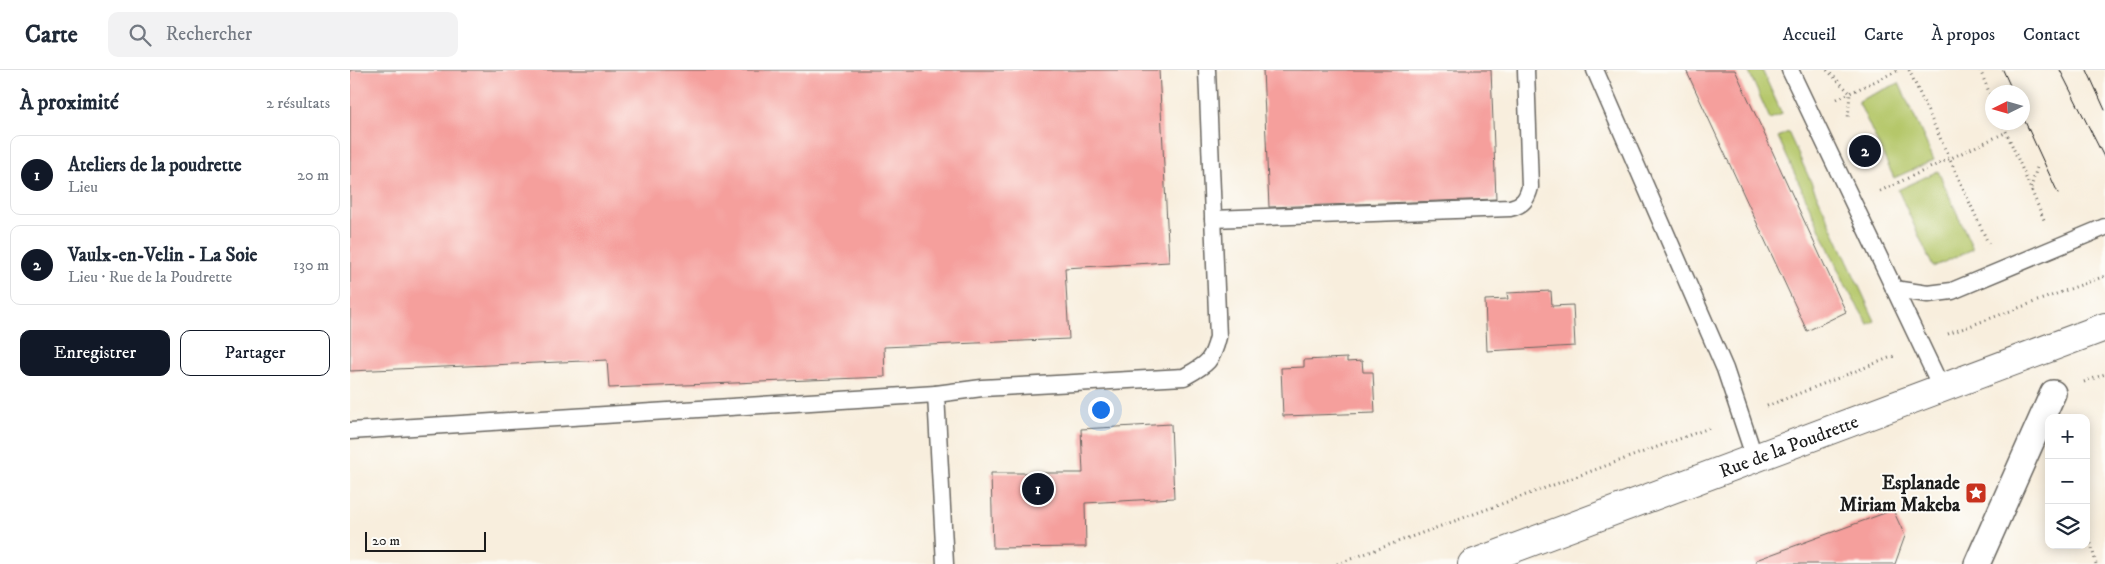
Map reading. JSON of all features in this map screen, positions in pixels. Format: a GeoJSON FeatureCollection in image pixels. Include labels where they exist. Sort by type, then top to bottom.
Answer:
{"type":"FeatureCollection","features":[{"type":"Feature","properties":{"kind":"street","name":"Rue de la Poudrette"},"geometry":{"type":"LineString","coordinates":[[1472,564],[2105,328]]}},
{"type":"Feature","properties":{"kind":"street"},"geometry":{"type":"LineString","coordinates":[[1977,564],[2053,393]]}},
{"type":"Feature","properties":{"kind":"lane"},"geometry":{"type":"LineString","coordinates":[[350,431],[936,394],[982,388],[1184,377],[1201,367],[1214,356],[1218,337],[1207,70]]}},
{"type":"Feature","properties":{"kind":"lane"},"geometry":{"type":"LineString","coordinates":[[1212,219],[1510,208],[1520,206],[1528,197],[1530,187],[1526,70]]}},
{"type":"Feature","properties":{"kind":"lane"},"geometry":{"type":"LineString","coordinates":[[1595,70],[1725,369],[1754,459]]}},
{"type":"Feature","properties":{"kind":"lane"},"geometry":{"type":"LineString","coordinates":[[1790,70],[1942,389]]}},
{"type":"Feature","properties":{"kind":"lane"},"geometry":{"type":"LineString","coordinates":[[1894,289],[1928,294],[1952,291],[2105,227]]}},
{"type":"Feature","properties":{"kind":"lane"},"geometry":{"type":"LineString","coordinates":[[936,394],[945,564]]}},
{"type":"Feature","properties":{"kind":"path"},"geometry":{"type":"LineString","coordinates":[[1828,70],[1850,93],[1847,128]]}},
{"type":"Feature","properties":{"kind":"path"},"geometry":{"type":"LineString","coordinates":[[1832,101],[1899,70]]}},
{"type":"Feature","properties":{"kind":"path"},"geometry":{"type":"LineString","coordinates":[[1910,70],[1992,252]]}},
{"type":"Feature","properties":{"kind":"path"},"geometry":{"type":"LineString","coordinates":[[1980,70],[1986,85]]}},
{"type":"Feature","properties":{"kind":"path"},"geometry":{"type":"LineString","coordinates":[[1873,194],[2006,132],[2048,229]]}},
{"type":"Feature","properties":{"kind":"path"},"geometry":{"type":"LineString","coordinates":[[2030,188],[2037,166]]}},
{"type":"Feature","properties":{"kind":"path"},"geometry":{"type":"LineString","coordinates":[[2090,540],[2096,564]]}},
{"type":"Feature","properties":{"kind":"green space"},"geometry":{"type":"Polygon","coordinates":[[[1748,70],[1762,70],[1782,114],[1770,119],[1748,70]]]}},
{"type":"Feature","properties":{"kind":"green space"},"geometry":{"type":"Polygon","coordinates":[[[1899,83],[1934,160],[1894,178],[1858,101],[1899,83]]]}},
{"type":"Feature","properties":{"kind":"green space"},"geometry":{"type":"Polygon","coordinates":[[[1788,132],[1875,321],[1868,324],[1846,287],[1778,137],[1788,132]]]}},
{"type":"Feature","properties":{"kind":"green space"},"geometry":{"type":"Polygon","coordinates":[[[1938,171],[1973,249],[1933,267],[1898,190],[1938,171]]]}},
{"type":"Feature","properties":{"kind":"building"},"geometry":{"type":"Polygon","coordinates":[[[350,70],[1159,70],[1169,262],[1065,268],[1069,339],[884,347],[885,377],[609,388],[607,360],[350,371],[350,70]]]}},
{"type":"Feature","properties":{"kind":"building"},"geometry":{"type":"Polygon","coordinates":[[[1263,70],[1491,70],[1496,199],[1269,207],[1263,70]]]}},
{"type":"Feature","properties":{"kind":"building"},"geometry":{"type":"Polygon","coordinates":[[[1686,70],[1735,70],[1846,312],[1807,331],[1686,70]]]}},
{"type":"Feature","properties":{"kind":"building"},"geometry":{"type":"Polygon","coordinates":[[[1551,291],[1552,306],[1573,305],[1575,346],[1487,351],[1485,300],[1508,299],[1507,293],[1551,291]]]}},
{"type":"Feature","properties":{"kind":"building"},"geometry":{"type":"Polygon","coordinates":[[[1347,358],[1347,362],[1362,361],[1363,372],[1373,372],[1375,413],[1283,416],[1281,368],[1304,367],[1304,360],[1347,358]]]}},
{"type":"Feature","properties":{"kind":"building"},"geometry":{"type":"Polygon","coordinates":[[[1171,424],[1174,498],[1085,503],[1086,547],[993,548],[991,473],[1083,473],[1081,429],[1171,424]]]}},
{"type":"Feature","properties":{"kind":"building"},"geometry":{"type":"Polygon","coordinates":[[[1893,510],[1905,536],[1895,564],[1756,564],[1756,560],[1893,510]]]}},
{"type":"Feature","properties":{"kind":"tram line"},"geometry":{"type":"LineString","coordinates":[[2003,70],[2010,85]]}},
{"type":"Feature","properties":{"kind":"tram line"},"geometry":{"type":"LineString","coordinates":[[2060,70],[2105,159]]}},
{"type":"Feature","properties":{"kind":"tram line"},"geometry":{"type":"LineString","coordinates":[[2087,70],[2105,110]]}},
{"type":"Feature","properties":{"kind":"tram line"},"geometry":{"type":"LineString","coordinates":[[2029,130],[2058,193]]}},
{"type":"Feature","properties":{"kind":"place","name":"Vaulx-en-Velin - La Soie"},"geometry":{"type":"Point","coordinates":[1865,151]}},
{"type":"Feature","properties":{"kind":"place","name":"Ateliers de la poudrette"},"geometry":{"type":"Point","coordinates":[1038,489]}},
{"type":"Feature","properties":{"kind":"place","name":"Esplanade Miriam Makeba"},"geometry":{"type":"Point","coordinates":[1976,493]}}]}
